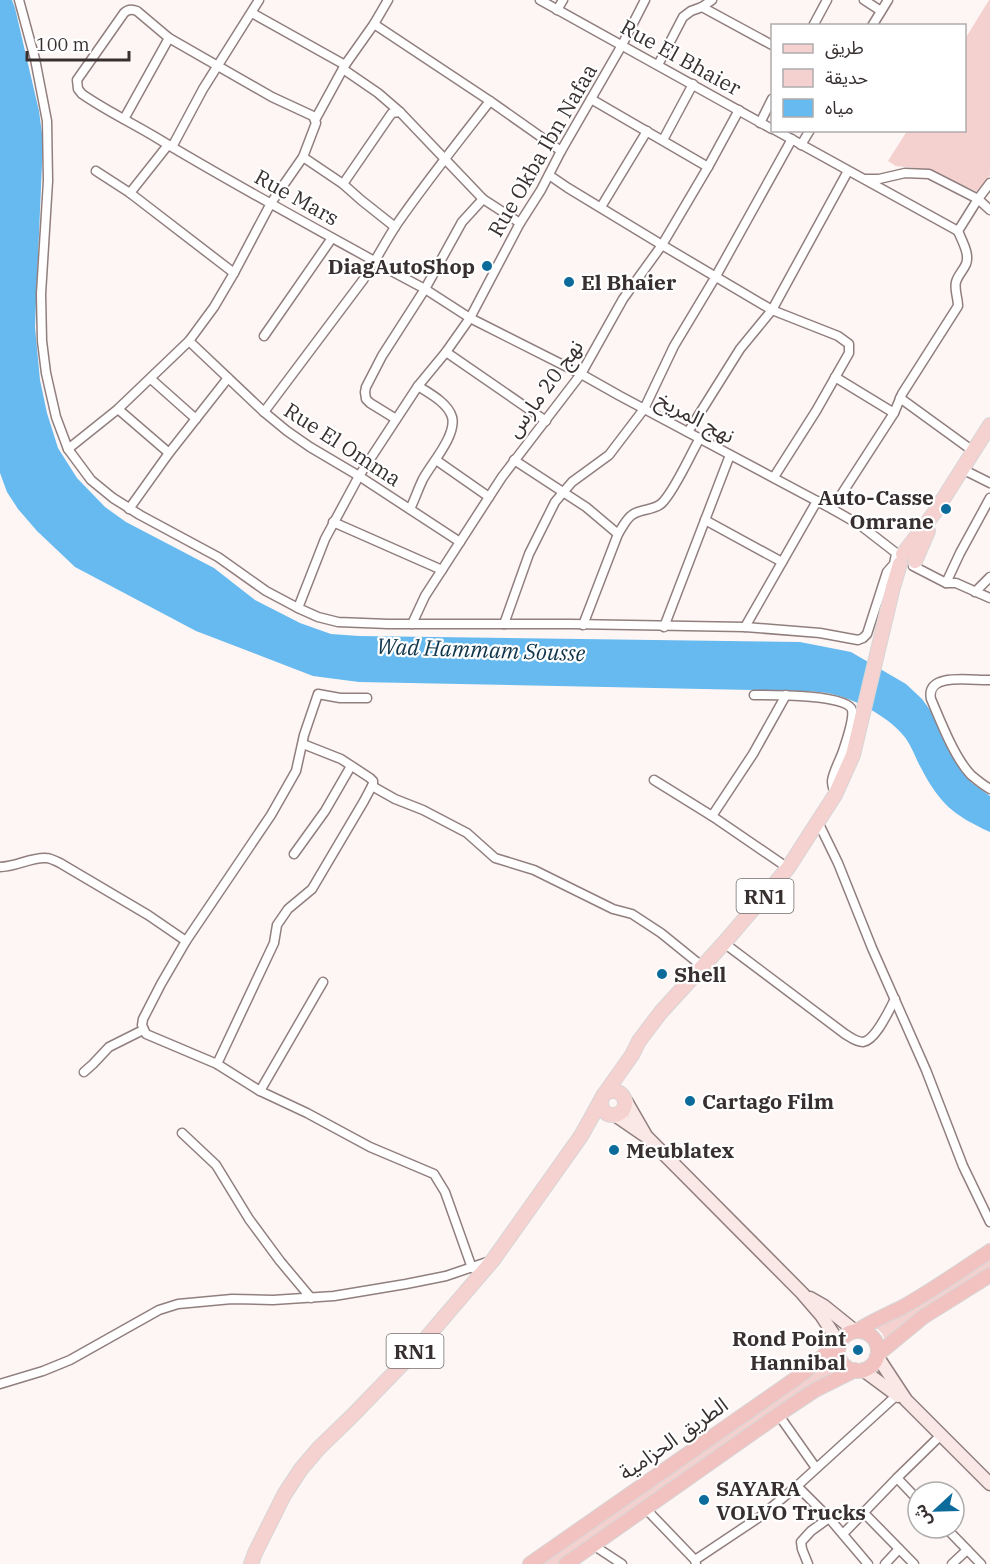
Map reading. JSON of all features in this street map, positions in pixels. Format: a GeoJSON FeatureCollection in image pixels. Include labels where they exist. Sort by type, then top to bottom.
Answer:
{"type":"FeatureCollection","features":[{"type":"Feature","properties":{"kind":"highway","name":"الطريق الحزامية"},"geometry":{"type":"LineString","coordinates":[[530,1564],[801,1375],[840,1345],[844,1337],[928,1292],[990,1251]]}},
{"type":"Feature","properties":{"kind":"highway","name":"الطريق الحزامية"},"geometry":{"type":"LineString","coordinates":[[566,1564],[814,1390],[872,1365],[877,1355],[923,1317],[990,1275]]}},
{"type":"Feature","properties":{"kind":"highway"},"geometry":{"type":"LineString","coordinates":[[856,1331],[863,1331],[872,1336],[878,1346],[877,1355]]}},
{"type":"Feature","properties":{"kind":"highway"},"geometry":{"type":"LineString","coordinates":[[840,1345],[839,1351],[843,1362],[859,1370]]}},
{"type":"Feature","properties":{"kind":"main road","name":"RN1"},"geometry":{"type":"LineString","coordinates":[[251,1564],[284,1495],[301,1469],[416,1350],[493,1260],[581,1136],[602,1098],[661,1011],[703,967],[788,868],[818,822],[835,795],[854,754],[888,605],[905,560],[990,425]]}},
{"type":"Feature","properties":{"kind":"main road","name":"RN1"},"geometry":{"type":"LineString","coordinates":[[581,1136],[624,1109],[625,1083],[632,1055]]}},
{"type":"Feature","properties":{"kind":"main road"},"geometry":{"type":"LineString","coordinates":[[647,1137],[621,1093],[612,1091],[602,1098],[603,1109],[606,1113],[615,1115],[647,1137],[802,1293],[821,1315],[840,1345]]}},
{"type":"Feature","properties":{"kind":"main road"},"geometry":{"type":"LineString","coordinates":[[802,1293],[824,1306],[856,1331]]}},
{"type":"Feature","properties":{"kind":"main road"},"geometry":{"type":"LineString","coordinates":[[877,1355],[901,1397]]}},
{"type":"Feature","properties":{"kind":"main road"},"geometry":{"type":"LineString","coordinates":[[859,1370],[901,1397],[990,1484]]}},
{"type":"Feature","properties":{"kind":"street"},"geometry":{"type":"LineString","coordinates":[[20,0],[47,121],[48,181],[41,294],[42,341],[46,373],[56,417],[68,448],[91,480],[113,498],[218,557],[266,591],[318,617],[338,622],[745,627],[820,633],[858,640],[867,634],[887,572],[894,564],[905,560]]}},
{"type":"Feature","properties":{"kind":"street"},"geometry":{"type":"LineString","coordinates":[[130,193],[170,146],[203,89],[260,0]]}},
{"type":"Feature","properties":{"kind":"street"},"geometry":{"type":"LineString","coordinates":[[68,448],[118,409],[151,379],[189,341],[214,307],[271,203],[303,156],[316,123],[315,120],[344,67],[388,0]]}},
{"type":"Feature","properties":{"kind":"street","name":"Rue El Bhaier"},"geometry":{"type":"LineString","coordinates":[[540,0],[771,128]]}},
{"type":"Feature","properties":{"kind":"street"},"geometry":{"type":"LineString","coordinates":[[557,10],[562,0]]}},
{"type":"Feature","properties":{"kind":"street","name":"Rue Okba Ibn Nafaa"},"geometry":{"type":"LineString","coordinates":[[298,608],[333,522],[359,476],[418,386],[470,318],[520,223],[622,45],[645,0]]}},
{"type":"Feature","properties":{"kind":"street"},"geometry":{"type":"LineString","coordinates":[[658,65],[683,17],[712,0]]}},
{"type":"Feature","properties":{"kind":"street"},"geometry":{"type":"LineString","coordinates":[[814,24],[827,0]]}},
{"type":"Feature","properties":{"kind":"street"},"geometry":{"type":"LineString","coordinates":[[864,0],[881,10]]}},
{"type":"Feature","properties":{"kind":"street"},"geometry":{"type":"LineString","coordinates":[[873,24],[888,0]]}},
{"type":"Feature","properties":{"kind":"street"},"geometry":{"type":"LineString","coordinates":[[702,7],[771,44]]}},
{"type":"Feature","properties":{"kind":"street","name":"Rue Mars"},"geometry":{"type":"LineString","coordinates":[[169,38],[137,11],[130,9],[124,13],[76,84],[82,94],[107,109],[376,261],[470,318]]}},
{"type":"Feature","properties":{"kind":"street"},"geometry":{"type":"LineString","coordinates":[[252,13],[344,67],[378,93],[400,112],[483,199],[520,223]]}},
{"type":"Feature","properties":{"kind":"street"},"geometry":{"type":"LineString","coordinates":[[374,24],[561,150]]}},
{"type":"Feature","properties":{"kind":"street"},"geometry":{"type":"LineString","coordinates":[[124,119],[169,38],[272,97],[313,116],[315,120]]}},
{"type":"Feature","properties":{"kind":"street"},"geometry":{"type":"LineString","coordinates":[[663,140],[693,84]]}},
{"type":"Feature","properties":{"kind":"street"},"geometry":{"type":"LineString","coordinates":[[591,99],[708,167]]}},
{"type":"Feature","properties":{"kind":"street"},"geometry":{"type":"LineString","coordinates":[[264,412],[376,261],[395,227],[445,158],[490,101]]}},
{"type":"Feature","properties":{"kind":"street"},"geometry":{"type":"LineString","coordinates":[[760,123],[771,101]]}},
{"type":"Feature","properties":{"kind":"street","name":"نهج 20 مارس"},"geometry":{"type":"LineString","coordinates":[[412,624],[425,596],[514,460],[581,374],[623,299],[662,245],[740,110]]}},
{"type":"Feature","properties":{"kind":"street"},"geometry":{"type":"LineString","coordinates":[[343,184],[392,113],[400,112]]}},
{"type":"Feature","properties":{"kind":"street"},"geometry":{"type":"LineString","coordinates":[[601,207],[647,131]]}},
{"type":"Feature","properties":{"kind":"street","name":"Rue El Bhaier"},"geometry":{"type":"LineString","coordinates":[[778,132],[958,231]]}},
{"type":"Feature","properties":{"kind":"street"},"geometry":{"type":"LineString","coordinates":[[801,145],[809,132]]}},
{"type":"Feature","properties":{"kind":"street"},"geometry":{"type":"LineString","coordinates":[[504,624],[529,554],[551,509],[572,482],[609,455],[644,409],[674,346],[792,140]]}},
{"type":"Feature","properties":{"kind":"street"},"geometry":{"type":"LineString","coordinates":[[303,156],[343,184],[395,227]]}},
{"type":"Feature","properties":{"kind":"street"},"geometry":{"type":"LineString","coordinates":[[96,171],[130,193],[234,273]]}},
{"type":"Feature","properties":{"kind":"street"},"geometry":{"type":"LineString","coordinates":[[688,432],[740,349],[772,310],[848,171]]}},
{"type":"Feature","properties":{"kind":"street"},"geometry":{"type":"LineString","coordinates":[[863,178],[879,179],[905,173],[929,174],[978,199],[990,210]]}},
{"type":"Feature","properties":{"kind":"street"},"geometry":{"type":"LineString","coordinates":[[549,175],[772,310],[838,336],[849,344],[849,353],[774,477]]}},
{"type":"Feature","properties":{"kind":"street"},"geometry":{"type":"LineString","coordinates":[[832,509],[894,414],[900,398],[958,306],[956,279],[966,264],[966,252],[958,231],[990,183]]}},
{"type":"Feature","properties":{"kind":"street"},"geometry":{"type":"LineString","coordinates":[[396,419],[370,404],[364,392],[382,356],[462,222],[483,199]]}},
{"type":"Feature","properties":{"kind":"street"},"geometry":{"type":"LineString","coordinates":[[264,336],[332,238]]}},
{"type":"Feature","properties":{"kind":"street","name":"نهج المريخ"},"geometry":{"type":"LineString","coordinates":[[470,318],[581,374],[832,509],[860,525],[905,560],[946,583],[956,583],[990,598]]}},
{"type":"Feature","properties":{"kind":"street","name":"Rue El Omma"},"geometry":{"type":"LineString","coordinates":[[189,341],[264,412],[310,447],[460,542]]}},
{"type":"Feature","properties":{"kind":"street"},"geometry":{"type":"LineString","coordinates":[[446,352],[546,421]]}},
{"type":"Feature","properties":{"kind":"street"},"geometry":{"type":"LineString","coordinates":[[835,377],[894,414]]}},
{"type":"Feature","properties":{"kind":"street"},"geometry":{"type":"LineString","coordinates":[[129,508],[228,378]]}},
{"type":"Feature","properties":{"kind":"street"},"geometry":{"type":"LineString","coordinates":[[151,379],[196,419]]}},
{"type":"Feature","properties":{"kind":"street"},"geometry":{"type":"LineString","coordinates":[[410,509],[452,425],[452,415],[438,399],[418,386]]}},
{"type":"Feature","properties":{"kind":"street"},"geometry":{"type":"LineString","coordinates":[[900,398],[973,451]]}},
{"type":"Feature","properties":{"kind":"street"},"geometry":{"type":"LineString","coordinates":[[118,409],[170,453]]}},
{"type":"Feature","properties":{"kind":"street"},"geometry":{"type":"LineString","coordinates":[[583,625],[618,534],[630,516],[657,507],[662,503],[700,438]]}},
{"type":"Feature","properties":{"kind":"street"},"geometry":{"type":"LineString","coordinates":[[664,627],[730,455]]}},
{"type":"Feature","properties":{"kind":"street"},"geometry":{"type":"LineString","coordinates":[[436,460],[489,497]]}},
{"type":"Feature","properties":{"kind":"street"},"geometry":{"type":"LineString","coordinates":[[514,460],[564,491],[618,534]]}},
{"type":"Feature","properties":{"kind":"street"},"geometry":{"type":"LineString","coordinates":[[962,469],[990,483]]}},
{"type":"Feature","properties":{"kind":"street"},"geometry":{"type":"LineString","coordinates":[[946,583],[990,498]]}},
{"type":"Feature","properties":{"kind":"street"},"geometry":{"type":"LineString","coordinates":[[745,627],[817,501]]}},
{"type":"Feature","properties":{"kind":"street"},"geometry":{"type":"LineString","coordinates":[[705,520],[782,562]]}},
{"type":"Feature","properties":{"kind":"street"},"geometry":{"type":"LineString","coordinates":[[333,522],[442,570]]}},
{"type":"Feature","properties":{"kind":"street"},"geometry":{"type":"LineString","coordinates":[[975,592],[990,578]]}},
{"type":"Feature","properties":{"kind":"street"},"geometry":{"type":"LineString","coordinates":[[990,680],[957,678],[944,681],[934,686],[930,694],[960,759],[972,776],[990,789]]}},
{"type":"Feature","properties":{"kind":"street"},"geometry":{"type":"LineString","coordinates":[[367,698],[340,698],[318,694],[296,771],[271,815],[186,941],[143,1019],[143,1030],[152,1037],[217,1064],[260,1091],[370,1147],[434,1174],[445,1192],[472,1268]]}},
{"type":"Feature","properties":{"kind":"street"},"geometry":{"type":"LineString","coordinates":[[754,695],[804,695],[848,705],[851,708],[851,723],[832,780],[835,795]]}},
{"type":"Feature","properties":{"kind":"street"},"geometry":{"type":"LineString","coordinates":[[712,816],[753,754],[786,695]]}},
{"type":"Feature","properties":{"kind":"street"},"geometry":{"type":"LineString","coordinates":[[217,1064],[274,943],[277,925],[288,909],[312,889],[372,786],[372,779],[341,759],[303,744]]}},
{"type":"Feature","properties":{"kind":"street"},"geometry":{"type":"LineString","coordinates":[[294,854],[325,812],[351,766]]}},
{"type":"Feature","properties":{"kind":"street"},"geometry":{"type":"LineString","coordinates":[[654,780],[788,868]]}},
{"type":"Feature","properties":{"kind":"street"},"geometry":{"type":"LineString","coordinates":[[372,786],[467,833],[495,858],[534,870],[614,909],[632,914],[661,933],[703,967]]}},
{"type":"Feature","properties":{"kind":"street"},"geometry":{"type":"LineString","coordinates":[[818,822],[838,863],[872,948],[926,1070],[963,1166],[990,1222]]}},
{"type":"Feature","properties":{"kind":"street"},"geometry":{"type":"LineString","coordinates":[[0,867],[47,858],[60,863],[138,909],[186,941]]}},
{"type":"Feature","properties":{"kind":"street"},"geometry":{"type":"LineString","coordinates":[[724,943],[857,1041],[868,1040],[875,1033],[895,999]]}},
{"type":"Feature","properties":{"kind":"street"},"geometry":{"type":"LineString","coordinates":[[260,1091],[323,982]]}},
{"type":"Feature","properties":{"kind":"street"},"geometry":{"type":"LineString","coordinates":[[84,1072],[109,1047],[143,1030]]}},
{"type":"Feature","properties":{"kind":"street"},"geometry":{"type":"LineString","coordinates":[[182,1133],[216,1165],[249,1219],[311,1298]]}},
{"type":"Feature","properties":{"kind":"street"},"geometry":{"type":"LineString","coordinates":[[0,1384],[70,1360],[159,1310],[178,1304],[232,1299],[334,1296],[446,1276],[493,1260]]}},
{"type":"Feature","properties":{"kind":"street"},"geometry":{"type":"LineString","coordinates":[[645,1508],[695,1562],[761,1516],[901,1397]]}},
{"type":"Feature","properties":{"kind":"street"},"geometry":{"type":"LineString","coordinates":[[778,1414],[816,1468]]}},
{"type":"Feature","properties":{"kind":"street"},"geometry":{"type":"LineString","coordinates":[[843,1534],[941,1435]]}},
{"type":"Feature","properties":{"kind":"street"},"geometry":{"type":"LineString","coordinates":[[897,1478],[906,1487]]}},
{"type":"Feature","properties":{"kind":"street"},"geometry":{"type":"LineString","coordinates":[[797,1486],[829,1518],[868,1564]]}},
{"type":"Feature","properties":{"kind":"street"},"geometry":{"type":"LineString","coordinates":[[864,1513],[914,1564]]}},
{"type":"Feature","properties":{"kind":"street"},"geometry":{"type":"LineString","coordinates":[[808,1564],[801,1549],[801,1542],[810,1531],[829,1518]]}},
{"type":"Feature","properties":{"kind":"street"},"geometry":{"type":"LineString","coordinates":[[957,1540],[981,1564]]}},
{"type":"Feature","properties":{"kind":"street"},"geometry":{"type":"LineString","coordinates":[[593,1545],[622,1564]]}},
{"type":"Feature","properties":{"kind":"street"},"geometry":{"type":"LineString","coordinates":[[885,1564],[899,1549]]}},
{"type":"Feature","properties":{"kind":"street"},"geometry":{"type":"LineString","coordinates":[[952,1564],[967,1550]]}},
{"type":"Feature","properties":{"kind":"green space"},"geometry":{"type":"Polygon","coordinates":[[[990,0],[990,175],[978,192],[927,169],[896,166],[888,161],[906,132],[966,132],[966,37],[990,0]]]}},
{"type":"Feature","properties":{"kind":"green space"},"geometry":{"type":"Polygon","coordinates":[[[990,1256],[990,1270],[886,1342],[882,1333],[873,1325],[990,1256]]]}},
{"type":"Feature","properties":{"kind":"green space"},"geometry":{"type":"Polygon","coordinates":[[[828,1356],[840,1374],[643,1505],[559,1564],[537,1564],[828,1356]]]}},
{"type":"Feature","properties":{"kind":"water","name":"Wad Hammam Sousse"},"geometry":{"type":"Polygon","coordinates":[[[0,0],[12,0],[15,8],[39,111],[43,141],[35,327],[40,380],[58,448],[77,478],[105,507],[126,522],[214,568],[255,600],[300,623],[331,634],[800,642],[851,652],[906,684],[922,699],[933,714],[959,767],[972,783],[990,796],[990,832],[966,820],[941,800],[908,742],[896,728],[868,708],[837,695],[807,691],[359,682],[313,676],[196,631],[75,567],[37,531],[18,509],[7,492],[0,473],[0,0]]]}},
{"type":"Feature","properties":{"kind":"place","name":"DiagAutoShop"},"geometry":{"type":"Point","coordinates":[487,266]}},
{"type":"Feature","properties":{"kind":"place","name":"El Bhaier"},"geometry":{"type":"Point","coordinates":[569,282]}},
{"type":"Feature","properties":{"kind":"place","name":"Auto-Casse Omrane"},"geometry":{"type":"Point","coordinates":[946,509]}},
{"type":"Feature","properties":{"kind":"place","name":"Shell"},"geometry":{"type":"Point","coordinates":[662,974]}},
{"type":"Feature","properties":{"kind":"place","name":"Cartago Film"},"geometry":{"type":"Point","coordinates":[690,1101]}},
{"type":"Feature","properties":{"kind":"place","name":"Meublatex"},"geometry":{"type":"Point","coordinates":[614,1150]}},
{"type":"Feature","properties":{"kind":"place","name":"Rond Point Hannibal"},"geometry":{"type":"Point","coordinates":[858,1350]}},
{"type":"Feature","properties":{"kind":"place","name":"SAYARA VOLVO Trucks"},"geometry":{"type":"Point","coordinates":[704,1500]}}]}
